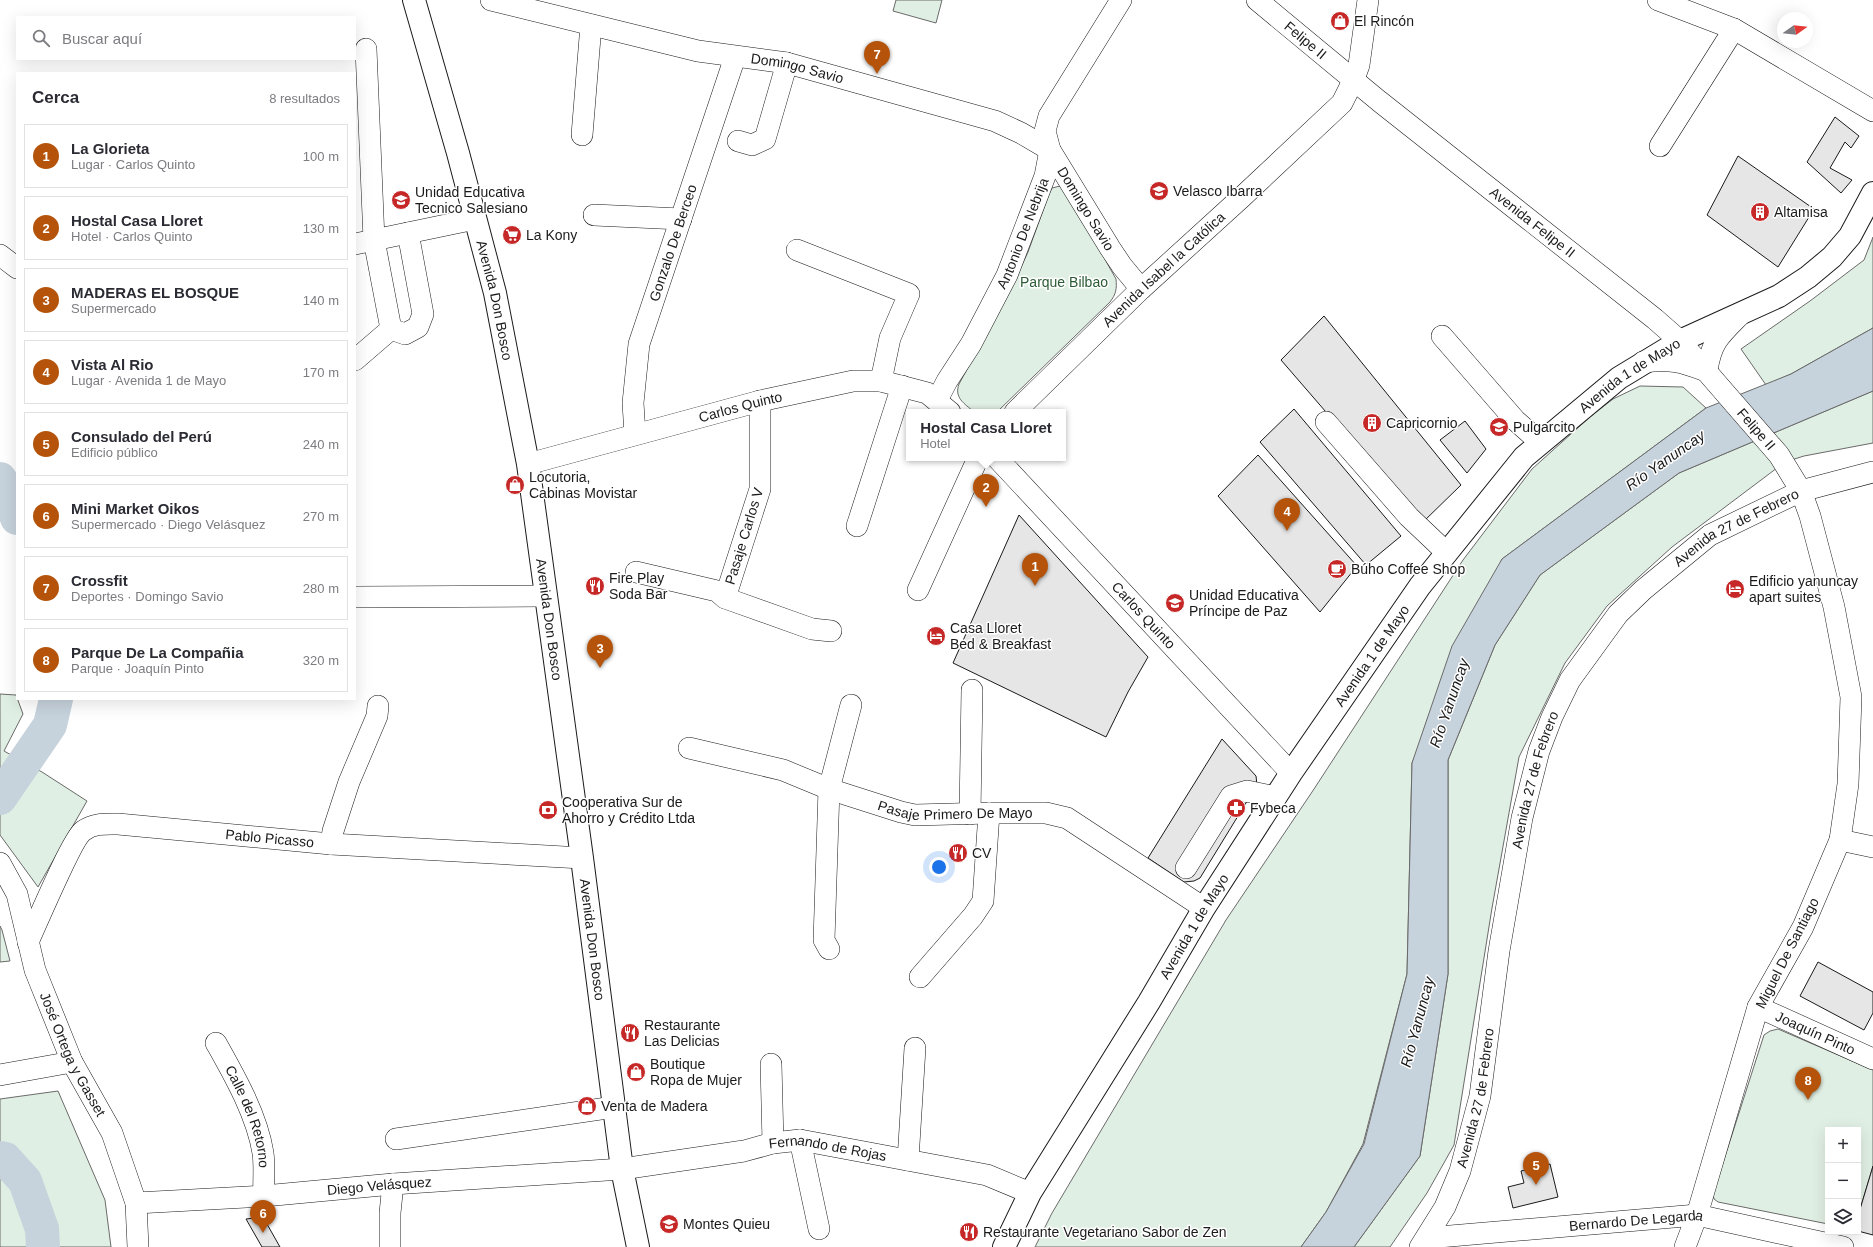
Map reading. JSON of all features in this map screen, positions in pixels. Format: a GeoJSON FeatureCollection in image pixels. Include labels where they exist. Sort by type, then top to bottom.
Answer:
{"type":"FeatureCollection","features":[{"type":"Feature","properties":{"kind":"main road","name":"Avenida Don Bosco"},"geometry":{"type":"LineString","coordinates":[[414,0],[495,293],[528,464],[582,858],[622,1169],[638,1247]]}},
{"type":"Feature","properties":{"kind":"main road","name":"Avenida 1 de Mayo"},"geometry":{"type":"LineString","coordinates":[[1004,1247],[1030,1193],[1149,1002],[1204,908],[1290,773],[1420,586],[1524,457],[1619,378],[1643,362],[1680,341],[1779,296],[1808,277],[1832,257],[1850,236],[1873,193]]}},
{"type":"Feature","properties":{"kind":"street","name":"Domingo Savio"},"geometry":{"type":"LineString","coordinates":[[491,0],[540,6],[591,25],[698,51],[787,63],[995,121],[1021,133],[1050,150],[1110,248],[1122,266],[1142,288]]}},
{"type":"Feature","properties":{"kind":"street","name":"Antonio De Nebrija"},"geometry":{"type":"LineString","coordinates":[[943,406],[947,381],[971,344],[1007,275],[1045,176],[1050,150],[1045,132],[1049,116],[1121,0]]}},
{"type":"Feature","properties":{"kind":"street","name":"Felipe II"},"geometry":{"type":"LineString","coordinates":[[1257,0],[1354,79]]}},
{"type":"Feature","properties":{"kind":"street","name":"Avenida Isabel la Católica"},"geometry":{"type":"LineString","coordinates":[[1018,409],[1142,288],[1342,103],[1354,79],[1362,52],[1368,0]]}},
{"type":"Feature","properties":{"kind":"street"},"geometry":{"type":"LineString","coordinates":[[1658,0],[1734,30],[1873,111]]}},
{"type":"Feature","properties":{"kind":"street"},"geometry":{"type":"LineString","coordinates":[[582,135],[591,25]]}},
{"type":"Feature","properties":{"kind":"street"},"geometry":{"type":"LineString","coordinates":[[1660,146],[1734,30]]}},
{"type":"Feature","properties":{"kind":"street"},"geometry":{"type":"LineString","coordinates":[[366,49],[365,242],[391,329]]}},
{"type":"Feature","properties":{"kind":"street","name":"Gonzalo De Berceo"},"geometry":{"type":"LineString","coordinates":[[635,434],[634,404],[639,344],[736,57]]}},
{"type":"Feature","properties":{"kind":"street"},"geometry":{"type":"LineString","coordinates":[[738,141],[752,145],[765,139],[787,63]]}},
{"type":"Feature","properties":{"kind":"street","name":"Avenida Felipe II"},"geometry":{"type":"LineString","coordinates":[[1354,79],[1379,101],[1655,319],[1680,341],[1707,371]]}},
{"type":"Feature","properties":{"kind":"street"},"geometry":{"type":"LineString","coordinates":[[594,215],[681,219]]}},
{"type":"Feature","properties":{"kind":"street"},"geometry":{"type":"LineString","coordinates":[[365,242],[475,219]]}},
{"type":"Feature","properties":{"kind":"street"},"geometry":{"type":"LineString","coordinates":[[391,329],[405,334],[418,327],[423,314],[408,233]]}},
{"type":"Feature","properties":{"kind":"street"},"geometry":{"type":"LineString","coordinates":[[798,250],[909,294],[890,338],[881,381]]}},
{"type":"Feature","properties":{"kind":"street"},"geometry":{"type":"LineString","coordinates":[[0,255],[16,267]]}},
{"type":"Feature","properties":{"kind":"street"},"geometry":{"type":"LineString","coordinates":[[1643,362],[1666,360],[1684,363],[1707,371],[1709,357],[1715,343],[1740,315]]}},
{"type":"Feature","properties":{"kind":"street"},"geometry":{"type":"LineString","coordinates":[[356,359],[391,329]]}},
{"type":"Feature","properties":{"kind":"street"},"geometry":{"type":"LineString","coordinates":[[1442,336],[1515,420],[1541,443]]}},
{"type":"Feature","properties":{"kind":"street","name":"Felipe II"},"geometry":{"type":"LineString","coordinates":[[1707,371],[1782,460],[1801,491]]}},
{"type":"Feature","properties":{"kind":"street","name":"Carlos Quinto"},"geometry":{"type":"LineString","coordinates":[[528,464],[760,401],[853,381],[881,381],[902,386],[927,393],[943,406]]}},
{"type":"Feature","properties":{"kind":"street"},"geometry":{"type":"LineString","coordinates":[[857,526],[902,386]]}},
{"type":"Feature","properties":{"kind":"street","name":"Pasaje Carlos V"},"geometry":{"type":"LineString","coordinates":[[725,598],[760,490],[760,401]]}},
{"type":"Feature","properties":{"kind":"street"},"geometry":{"type":"LineString","coordinates":[[1326,422],[1409,518],[1446,553]]}},
{"type":"Feature","properties":{"kind":"street"},"geometry":{"type":"LineString","coordinates":[[1771,504],[1781,493],[1785,478],[1782,460]]}},
{"type":"Feature","properties":{"kind":"street"},"geometry":{"type":"LineString","coordinates":[[918,590],[977,461]]}},
{"type":"Feature","properties":{"kind":"street","name":"Carlos Quinto"},"geometry":{"type":"LineString","coordinates":[[999,461],[1290,773]]}},
{"type":"Feature","properties":{"kind":"street","name":"Avenida 27 de Febrero"},"geometry":{"type":"LineString","coordinates":[[1424,1242],[1445,1207],[1460,1171],[1480,1096],[1499,951],[1522,818],[1539,750],[1552,717],[1570,680],[1618,614],[1643,590],[1710,536],[1771,504],[1801,491],[1873,472]]}},
{"type":"Feature","properties":{"kind":"street","name":"Miguel De Santiago"},"geometry":{"type":"LineString","coordinates":[[1685,1247],[1697,1215],[1758,1008],[1803,927],[1840,840],[1848,784],[1851,697],[1834,606],[1810,516],[1801,491]]}},
{"type":"Feature","properties":{"kind":"street","name":"Pasaje Carlos V"},"geometry":{"type":"LineString","coordinates":[[636,572],[717,591],[725,598],[812,629],[831,631]]}},
{"type":"Feature","properties":{"kind":"street"},"geometry":{"type":"LineString","coordinates":[[356,597],[545,596]]}},
{"type":"Feature","properties":{"kind":"street"},"geometry":{"type":"LineString","coordinates":[[920,977],[973,916],[983,901],[972,690]]}},
{"type":"Feature","properties":{"kind":"street"},"geometry":{"type":"LineString","coordinates":[[829,948],[824,940],[829,789],[851,705]]}},
{"type":"Feature","properties":{"kind":"street"},"geometry":{"type":"LineString","coordinates":[[331,844],[333,831],[349,782],[377,716],[378,706]]}},
{"type":"Feature","properties":{"kind":"street","name":"Pasaje Primero De Mayo"},"geometry":{"type":"LineString","coordinates":[[689,748],[783,770],[829,789],[915,815],[979,813],[1046,814],[1067,818],[1204,908]]}},
{"type":"Feature","properties":{"kind":"street"},"geometry":{"type":"LineString","coordinates":[[1186,868],[1231,796],[1247,791],[1275,797]]}},
{"type":"Feature","properties":{"kind":"street","name":"Pablo Picasso"},"geometry":{"type":"LineString","coordinates":[[28,942],[67,858],[81,832],[96,824],[118,824],[331,844],[582,858]]}},
{"type":"Feature","properties":{"kind":"street"},"geometry":{"type":"LineString","coordinates":[[1840,840],[1873,847]]}},
{"type":"Feature","properties":{"kind":"street","name":"José Ortega y Gasset"},"geometry":{"type":"LineString","coordinates":[[0,863],[17,894],[34,970],[72,1062],[112,1133],[136,1203],[138,1247]]}},
{"type":"Feature","properties":{"kind":"street","name":"Joaquín Pinto"},"geometry":{"type":"LineString","coordinates":[[1758,1008],[1873,1059]]}},
{"type":"Feature","properties":{"kind":"street","name":"Calle del Retorno"},"geometry":{"type":"LineString","coordinates":[[216,1042],[257,1126],[263,1154],[264,1196]]}},
{"type":"Feature","properties":{"kind":"street"},"geometry":{"type":"LineString","coordinates":[[908,1160],[914,1048]]}},
{"type":"Feature","properties":{"kind":"street"},"geometry":{"type":"LineString","coordinates":[[0,1074],[72,1062]]}},
{"type":"Feature","properties":{"kind":"street"},"geometry":{"type":"LineString","coordinates":[[771,1064],[773,1144]]}},
{"type":"Feature","properties":{"kind":"street"},"geometry":{"type":"LineString","coordinates":[[396,1140],[614,1107]]}},
{"type":"Feature","properties":{"kind":"street"},"geometry":{"type":"LineString","coordinates":[[800,1140],[819,1229]]}},
{"type":"Feature","properties":{"kind":"street","name":"Fernando de Rojas"},"geometry":{"type":"LineString","coordinates":[[622,1169],[744,1151],[773,1144],[800,1140],[987,1175],[1030,1193]]}},
{"type":"Feature","properties":{"kind":"street","name":"Diego Velásquez"},"geometry":{"type":"LineString","coordinates":[[136,1203],[264,1196],[393,1184],[622,1169]]}},
{"type":"Feature","properties":{"kind":"street"},"geometry":{"type":"LineString","coordinates":[[390,1247],[390,1213],[393,1184]]}},
{"type":"Feature","properties":{"kind":"street","name":"Bernardo De Legarda"},"geometry":{"type":"LineString","coordinates":[[1424,1242],[1697,1215],[1843,1247]]}},
{"type":"Feature","properties":{"kind":"green space"},"geometry":{"type":"Polygon","coordinates":[[[896,0],[942,0],[936,23],[893,11],[896,0]]]}},
{"type":"Feature","properties":{"kind":"green space","name":"Parque Bilbao"},"geometry":{"type":"Polygon","coordinates":[[[1060,186],[1065,188],[1116,279],[1115,294],[1110,302],[1000,409],[971,409],[959,397],[959,384],[1011,289],[1028,252],[1052,188],[1060,186]]]}},
{"type":"Feature","properties":{"kind":"green space"},"geometry":{"type":"Polygon","coordinates":[[[1873,237],[1873,328],[1791,374],[1766,385],[1741,349],[1810,301],[1864,260],[1873,237]]]}},
{"type":"Feature","properties":{"kind":"green space"},"geometry":{"type":"Polygon","coordinates":[[[1640,386],[1683,387],[1706,408],[1502,559],[1412,763],[1407,974],[1363,1144],[1326,1212],[1301,1247],[1035,1247],[1052,1213],[1226,920],[1314,789],[1463,560],[1532,469],[1591,416],[1613,399],[1640,386]]]}},
{"type":"Feature","properties":{"kind":"green space"},"geometry":{"type":"Polygon","coordinates":[[[1873,391],[1873,443],[1804,456],[1785,462],[1672,547],[1607,606],[1565,663],[1519,757],[1492,908],[1454,1145],[1427,1193],[1390,1247],[1354,1247],[1420,1156],[1448,974],[1448,760],[1495,645],[1540,575],[1679,473],[1873,391]]]}},
{"type":"Feature","properties":{"kind":"green space"},"geometry":{"type":"Polygon","coordinates":[[[0,694],[16,695],[16,700],[18,700],[23,714],[4,751],[42,772],[87,801],[38,887],[0,835],[0,694]]]}},
{"type":"Feature","properties":{"kind":"green space"},"geometry":{"type":"Polygon","coordinates":[[[0,926],[2,930],[10,961],[0,962],[0,926]]]}},
{"type":"Feature","properties":{"kind":"green space"},"geometry":{"type":"Polygon","coordinates":[[[1778,1029],[1873,1070],[1873,1166],[1861,1206],[1861,1127],[1825,1127],[1825,1223],[1718,1202],[1714,1199],[1713,1194],[1764,1035],[1770,1031],[1778,1029]]]}},
{"type":"Feature","properties":{"kind":"green space"},"geometry":{"type":"Polygon","coordinates":[[[58,1091],[105,1200],[111,1247],[0,1247],[0,1099],[58,1091]]]}},
{"type":"Feature","properties":{"kind":"water","name":"Río Yanuncay"},"geometry":{"type":"Polygon","coordinates":[[[1873,328],[1873,391],[1679,473],[1540,575],[1495,645],[1448,760],[1448,974],[1420,1156],[1354,1247],[1301,1247],[1326,1212],[1364,1144],[1407,974],[1412,763],[1452,646],[1502,559],[1706,408],[1791,374],[1873,328]]]}},
{"type":"Feature","properties":{"kind":"building"},"geometry":{"type":"Polygon","coordinates":[[[1835,117],[1859,136],[1851,148],[1845,142],[1830,168],[1852,180],[1841,193],[1807,162],[1835,117]]]}},
{"type":"Feature","properties":{"kind":"building","name":"Altamisa"},"geometry":{"type":"Polygon","coordinates":[[[1738,156],[1814,209],[1778,267],[1707,215],[1738,156]]]}},
{"type":"Feature","properties":{"kind":"building","name":"Capricornio"},"geometry":{"type":"Polygon","coordinates":[[[1324,316],[1461,485],[1422,523],[1281,360],[1324,316]]]}},
{"type":"Feature","properties":{"kind":"building"},"geometry":{"type":"Polygon","coordinates":[[[1294,409],[1401,536],[1366,565],[1260,442],[1294,409]]]}},
{"type":"Feature","properties":{"kind":"building"},"geometry":{"type":"Polygon","coordinates":[[[1465,421],[1486,449],[1467,473],[1440,440],[1465,421]]]}},
{"type":"Feature","properties":{"kind":"building"},"geometry":{"type":"Polygon","coordinates":[[[1258,455],[1357,566],[1320,612],[1218,496],[1258,455]]]}},
{"type":"Feature","properties":{"kind":"building"},"geometry":{"type":"Polygon","coordinates":[[[1019,515],[1148,657],[1128,692],[1106,737],[953,663],[1019,515]]]}},
{"type":"Feature","properties":{"kind":"building"},"geometry":{"type":"Polygon","coordinates":[[[1222,739],[1256,776],[1257,785],[1200,878],[1194,881],[1184,882],[1148,858],[1222,739]]]}},
{"type":"Feature","properties":{"kind":"building"},"geometry":{"type":"Polygon","coordinates":[[[1818,962],[1873,992],[1873,1013],[1864,1030],[1800,996],[1818,962]]]}},
{"type":"Feature","properties":{"kind":"building"},"geometry":{"type":"Polygon","coordinates":[[[1550,1164],[1558,1197],[1513,1208],[1508,1187],[1524,1183],[1521,1171],[1550,1164]]]}},
{"type":"Feature","properties":{"kind":"building"},"geometry":{"type":"Polygon","coordinates":[[[1873,1166],[1873,1235],[1861,1232],[1861,1206],[1873,1166]]]}},
{"type":"Feature","properties":{"kind":"building"},"geometry":{"type":"Polygon","coordinates":[[[263,1217],[280,1247],[262,1247],[246,1219],[263,1217]]]}},
{"type":"Feature","properties":{"kind":"waterway"},"geometry":{"type":"LineString","coordinates":[[0,479],[6,489],[16,515]]}},
{"type":"Feature","properties":{"kind":"waterway"},"geometry":{"type":"LineString","coordinates":[[0,798],[50,725],[56,700]]}},
{"type":"Feature","properties":{"kind":"waterway"},"geometry":{"type":"LineString","coordinates":[[0,1158],[5,1159],[25,1181],[42,1229],[43,1247]]}},
{"type":"Feature","properties":{"kind":"place","name":"El Rincón"},"geometry":{"type":"Point","coordinates":[1340,21]}},
{"type":"Feature","properties":{"kind":"place","name":"Crossfit"},"geometry":{"type":"Point","coordinates":[877,74]}},
{"type":"Feature","properties":{"kind":"place","name":"Velasco Ibarra"},"geometry":{"type":"Point","coordinates":[1159,191]}},
{"type":"Feature","properties":{"kind":"place","name":"Unidad Educativa Tecnico Salesiano"},"geometry":{"type":"Point","coordinates":[401,200]}},
{"type":"Feature","properties":{"kind":"place","name":"Altamisa"},"geometry":{"type":"Point","coordinates":[1760,212]}},
{"type":"Feature","properties":{"kind":"place","name":"La Kony"},"geometry":{"type":"Point","coordinates":[512,235]}},
{"type":"Feature","properties":{"kind":"place","name":"Capricornio"},"geometry":{"type":"Point","coordinates":[1372,423]}},
{"type":"Feature","properties":{"kind":"place","name":"Pulgarcito"},"geometry":{"type":"Point","coordinates":[1499,427]}},
{"type":"Feature","properties":{"kind":"place","name":"Locutoria, Cabinas Movistar"},"geometry":{"type":"Point","coordinates":[515,485]}},
{"type":"Feature","properties":{"kind":"place","name":"Hostal Casa Lloret"},"geometry":{"type":"Point","coordinates":[986,507]}},
{"type":"Feature","properties":{"kind":"place","name":"Vista Al Rio"},"geometry":{"type":"Point","coordinates":[1287,531]}},
{"type":"Feature","properties":{"kind":"place","name":"Búho Coffee Shop"},"geometry":{"type":"Point","coordinates":[1337,569]}},
{"type":"Feature","properties":{"kind":"place","name":"Fire Play Soda Bar"},"geometry":{"type":"Point","coordinates":[595,586]}},
{"type":"Feature","properties":{"kind":"place","name":"La Glorieta"},"geometry":{"type":"Point","coordinates":[1035,586]}},
{"type":"Feature","properties":{"kind":"place","name":"Edificio yanuncay apart suites"},"geometry":{"type":"Point","coordinates":[1735,589]}},
{"type":"Feature","properties":{"kind":"place","name":"Unidad Educativa Príncipe de Paz"},"geometry":{"type":"Point","coordinates":[1175,603]}},
{"type":"Feature","properties":{"kind":"place","name":"Casa Lloret Bed & Breakfast"},"geometry":{"type":"Point","coordinates":[936,636]}},
{"type":"Feature","properties":{"kind":"place","name":"MADERAS EL BOSQUE"},"geometry":{"type":"Point","coordinates":[600,668]}},
{"type":"Feature","properties":{"kind":"place","name":"Fybeca"},"geometry":{"type":"Point","coordinates":[1236,808]}},
{"type":"Feature","properties":{"kind":"place","name":"Cooperativa Sur de Ahorro y Crédito Ltda"},"geometry":{"type":"Point","coordinates":[548,810]}},
{"type":"Feature","properties":{"kind":"place","name":"CV"},"geometry":{"type":"Point","coordinates":[958,853]}},
{"type":"Feature","properties":{"kind":"place","name":"Restaurante Las Delicias"},"geometry":{"type":"Point","coordinates":[630,1033]}},
{"type":"Feature","properties":{"kind":"place","name":"Boutique Ropa de Mujer"},"geometry":{"type":"Point","coordinates":[636,1072]}},
{"type":"Feature","properties":{"kind":"place","name":"Parque De La Compañia"},"geometry":{"type":"Point","coordinates":[1808,1100]}},
{"type":"Feature","properties":{"kind":"place","name":"Venta de Madera"},"geometry":{"type":"Point","coordinates":[587,1106]}},
{"type":"Feature","properties":{"kind":"place","name":"Consulado del Perú"},"geometry":{"type":"Point","coordinates":[1536,1185]}},
{"type":"Feature","properties":{"kind":"place","name":"Montes Quieu"},"geometry":{"type":"Point","coordinates":[669,1224]}},
{"type":"Feature","properties":{"kind":"place","name":"Restaurante Vegetariano Sabor de Zen"},"geometry":{"type":"Point","coordinates":[969,1232]}},
{"type":"Feature","properties":{"kind":"place","name":"Mini Market Oikos"},"geometry":{"type":"Point","coordinates":[263,1233]}}]}
